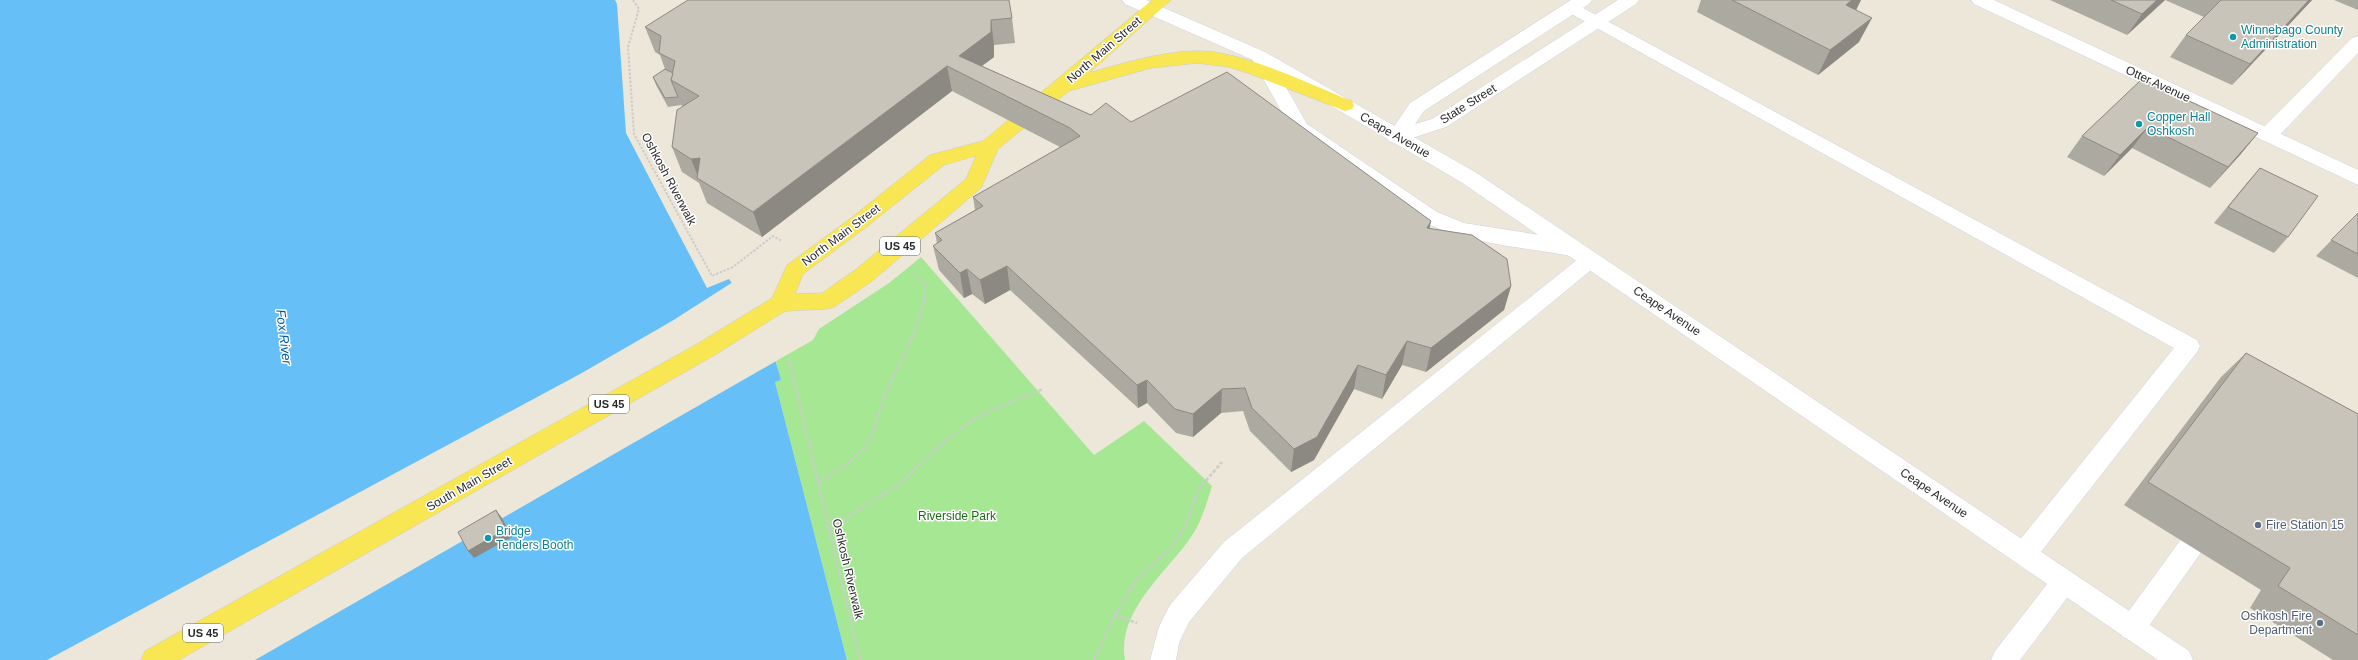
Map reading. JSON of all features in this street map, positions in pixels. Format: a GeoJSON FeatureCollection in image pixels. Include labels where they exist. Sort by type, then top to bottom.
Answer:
{"type":"FeatureCollection","features":[{"type":"Feature","properties":{"kind":"main road","name":"North Main Street"},"geometry":{"type":"LineString","coordinates":[[990,146],[974,183],[863,276],[826,301],[781,303],[794,270],[858,223],[937,160],[990,146],[1063,86],[1157,4]]}},
{"type":"Feature","properties":{"kind":"main road"},"geometry":{"type":"LineString","coordinates":[[1063,86],[1150,62],[1197,57],[1231,62],[1271,75],[1345,106]]}},
{"type":"Feature","properties":{"kind":"main road","name":"South Main Street"},"geometry":{"type":"LineString","coordinates":[[154,660],[698,354],[781,303]]}},
{"type":"Feature","properties":{"kind":"street","name":"Ceape Avenue"},"geometry":{"type":"LineString","coordinates":[[1131,0],[1157,4],[1259,56],[1468,177],[2180,660]]}},
{"type":"Feature","properties":{"kind":"street","name":"State Street"},"geometry":{"type":"LineString","coordinates":[[1397,137],[1439,122],[1630,0]]}},
{"type":"Feature","properties":{"kind":"street","name":"Otter Avenue"},"geometry":{"type":"LineString","coordinates":[[1980,0],[2358,178]]}},
{"type":"Feature","properties":{"kind":"street","name":"State Street"},"geometry":{"type":"LineString","coordinates":[[1397,137],[1417,107],[1578,4]]}},
{"type":"Feature","properties":{"kind":"street"},"geometry":{"type":"LineString","coordinates":[[1578,4],[1598,21],[2189,346],[2024,554]]}},
{"type":"Feature","properties":{"kind":"street"},"geometry":{"type":"LineString","coordinates":[[2268,135],[2358,42]]}},
{"type":"Feature","properties":{"kind":"street"},"geometry":{"type":"LineString","coordinates":[[1259,56],[1271,75],[1294,121],[1300,128],[1430,217],[1447,225],[1464,230],[1581,254]]}},
{"type":"Feature","properties":{"kind":"street"},"geometry":{"type":"LineString","coordinates":[[1163,660],[1168,634],[1177,614],[1196,589],[1222,564],[1233,550],[1581,254]]}},
{"type":"Feature","properties":{"kind":"street"},"geometry":{"type":"LineString","coordinates":[[2132,628],[2191,546]]}},
{"type":"Feature","properties":{"kind":"street"},"geometry":{"type":"LineString","coordinates":[[2004,660],[2064,582]]}},
{"type":"Feature","properties":{"kind":"path","name":"Oshkosh Riverwalk"},"geometry":{"type":"LineString","coordinates":[[633,0],[639,8],[628,47],[634,134],[712,276],[733,267],[773,236],[785,243]]}},
{"type":"Feature","properties":{"kind":"path"},"geometry":{"type":"LineString","coordinates":[[818,482],[849,465],[865,448],[875,426],[886,393],[922,313],[926,285],[911,271]]}},
{"type":"Feature","properties":{"kind":"path","name":"Oshkosh Riverwalk"},"geometry":{"type":"LineString","coordinates":[[789,359],[860,660]]}},
{"type":"Feature","properties":{"kind":"path"},"geometry":{"type":"LineString","coordinates":[[829,529],[902,482],[939,446],[968,423],[989,411],[1043,389]]}},
{"type":"Feature","properties":{"kind":"path"},"geometry":{"type":"LineString","coordinates":[[1094,660],[1115,615],[1136,580],[1172,547],[1185,526],[1198,490],[1222,462]]}},
{"type":"Feature","properties":{"kind":"green space","name":"Riverside Park"},"geometry":{"type":"Polygon","coordinates":[[[921,257],[1094,455],[1144,421],[1212,486],[1202,517],[1193,534],[1147,592],[1136,608],[1128,624],[1124,642],[1125,660],[847,660],[775,382],[781,380],[776,361],[813,340],[819,329],[889,283],[921,257]]]}},
{"type":"Feature","properties":{"kind":"water","name":"Fox River"},"geometry":{"type":"Polygon","coordinates":[[[0,0],[615,0],[617,4],[626,133],[707,288],[729,279],[754,315],[767,339],[781,380],[775,382],[847,660],[0,660],[0,0]]]}},
{"type":"Feature","properties":{"kind":"pier"},"geometry":{"type":"Polygon","coordinates":[[[733,282],[760,319],[778,360],[255,660],[47,660],[580,374],[672,321],[733,282]]]}},
{"type":"Feature","properties":{"kind":"building"},"geometry":{"type":"Polygon","coordinates":[[[688,0],[1009,0],[1012,18],[991,20],[991,32],[959,56],[1091,115],[1106,103],[1131,122],[1227,72],[1431,221],[1427,228],[1472,235],[1507,259],[1511,286],[1431,348],[1407,341],[1386,375],[1358,365],[1317,437],[1294,449],[1252,408],[1245,388],[1222,389],[1193,414],[1175,409],[1147,380],[1137,385],[1007,266],[980,280],[967,269],[960,273],[933,246],[942,240],[935,233],[983,206],[973,197],[1080,136],[1070,128],[947,66],[753,212],[697,178],[700,158],[691,159],[672,147],[677,110],[699,96],[671,80],[675,61],[659,53],[661,36],[645,27],[688,0]]]}},
{"type":"Feature","properties":{"kind":"building"},"geometry":{"type":"Polygon","coordinates":[[[1732,0],[1852,0],[1846,5],[1872,18],[1830,50],[1732,0]]]}},
{"type":"Feature","properties":{"kind":"building"},"geometry":{"type":"Polygon","coordinates":[[[2111,0],[2157,0],[2142,14],[2111,0]]]}},
{"type":"Feature","properties":{"kind":"building","name":"Winnebago County Administration"},"geometry":{"type":"Polygon","coordinates":[[[2221,0],[2309,0],[2250,64],[2186,35],[2221,0]]]}},
{"type":"Feature","properties":{"kind":"building"},"geometry":{"type":"Polygon","coordinates":[[[665,69],[673,73],[671,80],[678,97],[665,98],[653,77],[665,69]]]}},
{"type":"Feature","properties":{"kind":"building"},"geometry":{"type":"Polygon","coordinates":[[[2142,79],[2258,133],[2228,167],[2148,127],[2120,155],[2082,136],[2142,79]]]}},
{"type":"Feature","properties":{"kind":"building"},"geometry":{"type":"Polygon","coordinates":[[[2260,168],[2318,196],[2288,237],[2228,207],[2260,168]]]}},
{"type":"Feature","properties":{"kind":"building"},"geometry":{"type":"Polygon","coordinates":[[[2358,213],[2358,254],[2331,240],[2358,213]]]}},
{"type":"Feature","properties":{"kind":"building","name":"Fire Station 15"},"geometry":{"type":"Polygon","coordinates":[[[2246,353],[2358,414],[2358,635],[2278,586],[2290,568],[2148,482],[2246,353]]]}},
{"type":"Feature","properties":{"kind":"building"},"geometry":{"type":"Polygon","coordinates":[[[496,510],[506,529],[468,551],[458,532],[496,510]]]}},
{"type":"Feature","properties":{"kind":"place","name":"Winnebago County Administration"},"geometry":{"type":"Point","coordinates":[2233,37]}},
{"type":"Feature","properties":{"kind":"place","name":"Copper Hall Oshkosh"},"geometry":{"type":"Point","coordinates":[2139,124]}},
{"type":"Feature","properties":{"kind":"place","name":"Fire Station 15"},"geometry":{"type":"Point","coordinates":[2258,525]}},
{"type":"Feature","properties":{"kind":"place","name":"Bridge Tenders Booth"},"geometry":{"type":"Point","coordinates":[488,538]}},
{"type":"Feature","properties":{"kind":"place","name":"Oshkosh Fire Department"},"geometry":{"type":"Point","coordinates":[2320,623]}}]}
